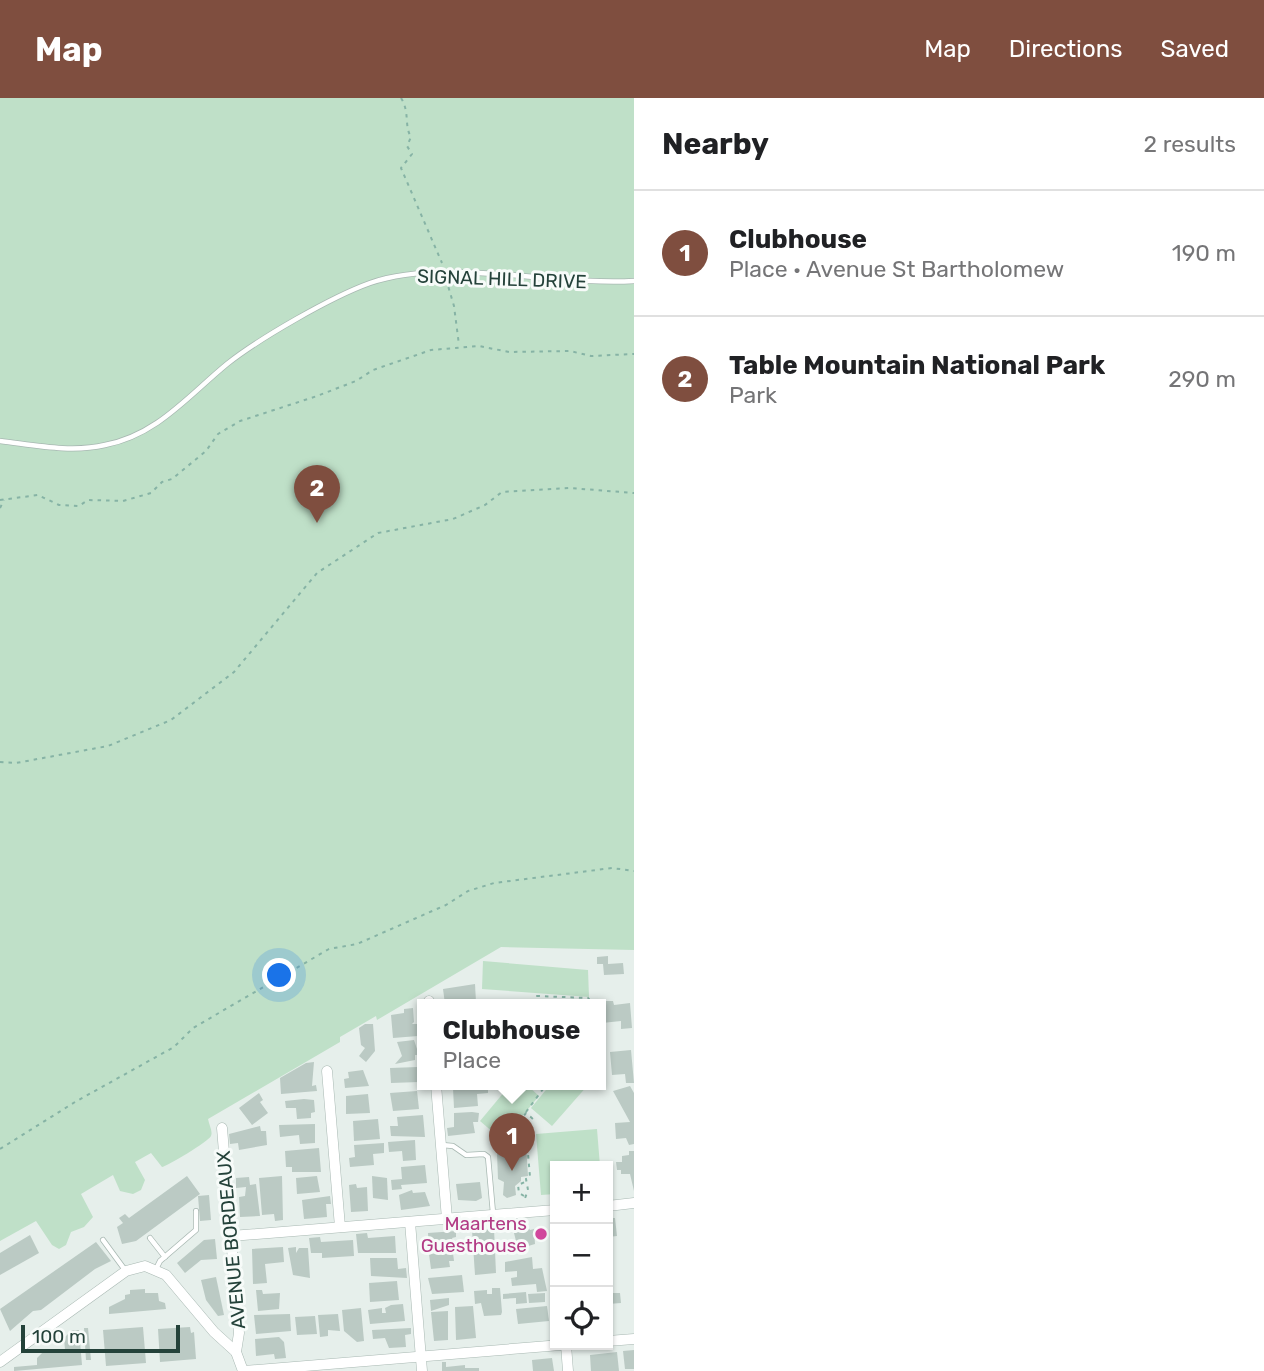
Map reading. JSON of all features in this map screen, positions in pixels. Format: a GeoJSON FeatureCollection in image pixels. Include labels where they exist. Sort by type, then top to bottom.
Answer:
{"type":"FeatureCollection","features":[{"type":"Feature","properties":{"kind":"street"},"geometry":{"type":"LineString","coordinates":[[327,1071],[340,1227]]}},
{"type":"Feature","properties":{"kind":"street"},"geometry":{"type":"LineString","coordinates":[[436,1090],[447,1219]]}},
{"type":"Feature","properties":{"kind":"street","name":"AVENUE BORDEAUX"},"geometry":{"type":"LineString","coordinates":[[222,1128],[239,1333],[236,1352]]}},
{"type":"Feature","properties":{"kind":"street"},"geometry":{"type":"LineString","coordinates":[[613,1205],[634,1203]]}},
{"type":"Feature","properties":{"kind":"street"},"geometry":{"type":"LineString","coordinates":[[231,1236],[550,1211]]}},
{"type":"Feature","properties":{"kind":"street"},"geometry":{"type":"LineString","coordinates":[[410,1222],[422,1371]]}},
{"type":"Feature","properties":{"kind":"street"},"geometry":{"type":"LineString","coordinates":[[0,1362],[126,1271],[139,1266],[156,1269],[172,1281],[214,1332],[236,1352],[244,1371],[550,1346]]}},
{"type":"Feature","properties":{"kind":"street"},"geometry":{"type":"LineString","coordinates":[[613,1341],[634,1339]]}},
{"type":"Feature","properties":{"kind":"street"},"geometry":{"type":"LineString","coordinates":[[565,1350],[568,1371]]}},
{"type":"Feature","properties":{"kind":"lane","name":"SIGNAL HILL DRIVE"},"geometry":{"type":"LineString","coordinates":[[0,440],[84,448],[128,439],[163,421],[228,364],[258,343],[358,289],[386,279],[444,273],[570,281],[634,281]]}},
{"type":"Feature","properties":{"kind":"lane"},"geometry":{"type":"LineString","coordinates":[[441,1145],[452,1145],[466,1155],[484,1154],[488,1157],[493,1215]]}},
{"type":"Feature","properties":{"kind":"lane"},"geometry":{"type":"LineString","coordinates":[[156,1269],[164,1257],[194,1233],[196,1211]]}},
{"type":"Feature","properties":{"kind":"lane"},"geometry":{"type":"LineString","coordinates":[[150,1238],[164,1257]]}},
{"type":"Feature","properties":{"kind":"lane"},"geometry":{"type":"LineString","coordinates":[[103,1240],[126,1271]]}},
{"type":"Feature","properties":{"kind":"path"},"geometry":{"type":"LineString","coordinates":[[401,98],[407,106],[407,129],[411,137],[407,146],[412,154],[401,167],[428,236],[440,253],[454,306],[459,346]]}},
{"type":"Feature","properties":{"kind":"path"},"geometry":{"type":"LineString","coordinates":[[0,508],[2,500],[38,495],[60,505],[79,506],[88,500],[123,501],[151,493],[206,451],[218,434],[240,421],[317,396],[356,381],[373,370],[431,351],[459,346],[509,352],[570,351],[591,356],[634,354]]}},
{"type":"Feature","properties":{"kind":"path"},"geometry":{"type":"LineString","coordinates":[[0,762],[16,763],[107,746],[171,720],[234,672],[317,573],[378,533],[453,519],[485,505],[502,492],[570,488],[634,493]]}},
{"type":"Feature","properties":{"kind":"path"},"geometry":{"type":"LineString","coordinates":[[0,1149],[75,1102],[174,1047],[194,1028],[328,949],[356,944],[446,905],[468,891],[494,883],[612,868],[634,871]]}},
{"type":"Feature","properties":{"kind":"path"},"geometry":{"type":"LineString","coordinates":[[537,999],[537,996],[590,999]]}},
{"type":"Feature","properties":{"kind":"path"},"geometry":{"type":"LineString","coordinates":[[512,1147],[504,1140],[542,1090]]}},
{"type":"Feature","properties":{"kind":"path"},"geometry":{"type":"LineString","coordinates":[[523,1196],[519,1193],[518,1185],[530,1177],[527,1142],[519,1141],[533,1119],[526,1113]]}},
{"type":"Feature","properties":{"kind":"path"},"geometry":{"type":"LineString","coordinates":[[526,1182],[528,1192]]}},
{"type":"Feature","properties":{"kind":"green space"},"geometry":{"type":"Polygon","coordinates":[[[0,98],[634,98],[634,950],[501,947],[377,1020],[376,1016],[340,1037],[340,1042],[208,1119],[211,1136],[179,1159],[162,1167],[151,1153],[135,1162],[145,1180],[141,1190],[133,1194],[120,1191],[113,1175],[81,1194],[93,1217],[84,1227],[71,1232],[66,1245],[59,1249],[52,1245],[36,1221],[0,1241],[0,98]]]}},
{"type":"Feature","properties":{"kind":"green space"},"geometry":{"type":"Polygon","coordinates":[[[483,961],[588,970],[589,997],[482,989],[483,961]]]}},
{"type":"Feature","properties":{"kind":"green space"},"geometry":{"type":"Polygon","coordinates":[[[506,1090],[532,1090],[539,1096],[502,1140],[480,1121],[506,1090]]]}},
{"type":"Feature","properties":{"kind":"green space"},"geometry":{"type":"Polygon","coordinates":[[[546,1090],[584,1090],[552,1126],[531,1108],[546,1090]]]}},
{"type":"Feature","properties":{"kind":"green space"},"geometry":{"type":"Polygon","coordinates":[[[597,1129],[600,1161],[550,1161],[550,1194],[541,1195],[536,1134],[597,1129]]]}},
{"type":"Feature","properties":{"kind":"building"},"geometry":{"type":"Polygon","coordinates":[[[608,956],[608,964],[623,963],[624,974],[604,975],[603,964],[597,964],[597,957],[608,956]]]}},
{"type":"Feature","properties":{"kind":"building"},"geometry":{"type":"Polygon","coordinates":[[[475,984],[476,999],[444,999],[443,989],[475,984]]]}},
{"type":"Feature","properties":{"kind":"building"},"geometry":{"type":"Polygon","coordinates":[[[606,1001],[613,1001],[614,1005],[630,1003],[632,1028],[621,1029],[621,1021],[606,1023],[606,1001]]]}},
{"type":"Feature","properties":{"kind":"building"},"geometry":{"type":"Polygon","coordinates":[[[413,1008],[412,1024],[417,1024],[417,1036],[393,1038],[391,1015],[404,1013],[404,1009],[413,1008]]]}},
{"type":"Feature","properties":{"kind":"building"},"geometry":{"type":"Polygon","coordinates":[[[365,1024],[373,1024],[375,1051],[366,1062],[359,1056],[365,1048],[361,1045],[359,1028],[365,1024]]]}},
{"type":"Feature","properties":{"kind":"building"},"geometry":{"type":"Polygon","coordinates":[[[414,1040],[417,1049],[415,1060],[395,1064],[402,1056],[397,1042],[414,1040]]]}},
{"type":"Feature","properties":{"kind":"building"},"geometry":{"type":"Polygon","coordinates":[[[631,1050],[634,1083],[626,1083],[625,1074],[612,1075],[610,1052],[631,1050]]]}},
{"type":"Feature","properties":{"kind":"building"},"geometry":{"type":"Polygon","coordinates":[[[314,1062],[312,1086],[316,1085],[317,1091],[281,1094],[280,1078],[306,1063],[314,1062]]]}},
{"type":"Feature","properties":{"kind":"building"},"geometry":{"type":"Polygon","coordinates":[[[417,1067],[417,1082],[391,1083],[390,1068],[417,1067]]]}},
{"type":"Feature","properties":{"kind":"building"},"geometry":{"type":"Polygon","coordinates":[[[363,1070],[369,1086],[345,1088],[344,1079],[349,1078],[348,1072],[363,1070]]]}},
{"type":"Feature","properties":{"kind":"building"},"geometry":{"type":"Polygon","coordinates":[[[630,1086],[634,1093],[634,1144],[629,1145],[626,1138],[616,1139],[615,1123],[630,1122],[613,1091],[630,1086]]]}},
{"type":"Feature","properties":{"kind":"building"},"geometry":{"type":"Polygon","coordinates":[[[453,1090],[488,1090],[488,1093],[477,1094],[478,1106],[454,1108],[453,1090]]]}},
{"type":"Feature","properties":{"kind":"building"},"geometry":{"type":"Polygon","coordinates":[[[417,1091],[419,1109],[393,1111],[390,1093],[417,1091]]]}},
{"type":"Feature","properties":{"kind":"building"},"geometry":{"type":"Polygon","coordinates":[[[259,1093],[263,1100],[260,1102],[268,1113],[252,1125],[239,1108],[259,1093]]]}},
{"type":"Feature","properties":{"kind":"building"},"geometry":{"type":"Polygon","coordinates":[[[368,1094],[370,1113],[346,1114],[346,1096],[368,1094]]]}},
{"type":"Feature","properties":{"kind":"building"},"geometry":{"type":"Polygon","coordinates":[[[314,1100],[315,1112],[311,1113],[311,1118],[297,1119],[296,1108],[286,1108],[285,1101],[314,1100]]]}},
{"type":"Feature","properties":{"kind":"building"},"geometry":{"type":"Polygon","coordinates":[[[454,1113],[479,1113],[478,1122],[473,1122],[475,1133],[448,1136],[447,1128],[454,1127],[454,1113]]]}},
{"type":"Feature","properties":{"kind":"building"},"geometry":{"type":"Polygon","coordinates":[[[423,1115],[425,1137],[391,1136],[390,1126],[398,1126],[397,1117],[423,1115]]]}},
{"type":"Feature","properties":{"kind":"building"},"geometry":{"type":"Polygon","coordinates":[[[378,1119],[380,1139],[354,1141],[353,1121],[378,1119]]]}},
{"type":"Feature","properties":{"kind":"building"},"geometry":{"type":"Polygon","coordinates":[[[315,1124],[315,1143],[300,1144],[299,1135],[280,1137],[279,1125],[315,1124]]]}},
{"type":"Feature","properties":{"kind":"building"},"geometry":{"type":"Polygon","coordinates":[[[260,1126],[261,1131],[266,1131],[267,1145],[239,1150],[238,1143],[230,1144],[229,1134],[260,1126]]]}},
{"type":"Feature","properties":{"kind":"building"},"geometry":{"type":"Polygon","coordinates":[[[415,1140],[416,1160],[403,1161],[402,1151],[389,1152],[388,1142],[415,1140]]]}},
{"type":"Feature","properties":{"kind":"building"},"geometry":{"type":"Polygon","coordinates":[[[384,1143],[384,1153],[373,1154],[374,1165],[350,1167],[349,1158],[355,1157],[354,1145],[384,1143]]]}},
{"type":"Feature","properties":{"kind":"building"},"geometry":{"type":"Polygon","coordinates":[[[526,1143],[528,1176],[521,1177],[521,1181],[515,1186],[516,1195],[507,1198],[503,1195],[504,1182],[498,1179],[497,1153],[513,1152],[515,1156],[513,1144],[526,1143]]]}},
{"type":"Feature","properties":{"kind":"building"},"geometry":{"type":"Polygon","coordinates":[[[319,1148],[321,1172],[292,1172],[292,1167],[286,1167],[285,1151],[319,1148]]]}},
{"type":"Feature","properties":{"kind":"building"},"geometry":{"type":"Polygon","coordinates":[[[629,1151],[634,1151],[634,1191],[630,1174],[621,1174],[621,1170],[617,1170],[616,1162],[622,1162],[622,1156],[629,1155],[629,1151]]]}},
{"type":"Feature","properties":{"kind":"building"},"geometry":{"type":"Polygon","coordinates":[[[425,1165],[427,1183],[401,1185],[402,1189],[392,1190],[391,1180],[402,1179],[401,1167],[425,1165]]]}},
{"type":"Feature","properties":{"kind":"building"},"geometry":{"type":"Polygon","coordinates":[[[187,1176],[200,1194],[136,1241],[122,1244],[117,1227],[123,1223],[119,1218],[125,1214],[129,1218],[187,1176]]]}},
{"type":"Feature","properties":{"kind":"building"},"geometry":{"type":"Polygon","coordinates":[[[282,1176],[283,1220],[275,1221],[274,1214],[262,1215],[259,1178],[282,1176]]]}},
{"type":"Feature","properties":{"kind":"building"},"geometry":{"type":"Polygon","coordinates":[[[317,1176],[320,1192],[297,1194],[296,1178],[317,1176]]]}},
{"type":"Feature","properties":{"kind":"building"},"geometry":{"type":"Polygon","coordinates":[[[372,1176],[387,1178],[388,1200],[373,1198],[372,1176]]]}},
{"type":"Feature","properties":{"kind":"building"},"geometry":{"type":"Polygon","coordinates":[[[249,1177],[250,1185],[256,1184],[260,1216],[240,1217],[239,1197],[245,1196],[246,1187],[236,1188],[236,1178],[249,1177]]]}},
{"type":"Feature","properties":{"kind":"building"},"geometry":{"type":"Polygon","coordinates":[[[480,1182],[482,1198],[476,1201],[458,1200],[456,1184],[480,1182]]]}},
{"type":"Feature","properties":{"kind":"building"},"geometry":{"type":"Polygon","coordinates":[[[356,1184],[357,1188],[367,1187],[368,1211],[351,1212],[349,1185],[356,1184]]]}},
{"type":"Feature","properties":{"kind":"building"},"geometry":{"type":"Polygon","coordinates":[[[412,1190],[413,1193],[425,1192],[430,1206],[401,1210],[399,1195],[412,1190]]]}},
{"type":"Feature","properties":{"kind":"building"},"geometry":{"type":"Polygon","coordinates":[[[209,1195],[211,1220],[200,1221],[198,1196],[209,1195]]]}},
{"type":"Feature","properties":{"kind":"building"},"geometry":{"type":"Polygon","coordinates":[[[330,1196],[331,1204],[326,1204],[327,1217],[304,1219],[302,1200],[330,1196]]]}},
{"type":"Feature","properties":{"kind":"building"},"geometry":{"type":"Polygon","coordinates":[[[613,1218],[615,1218],[617,1236],[613,1236],[613,1218]]]}},
{"type":"Feature","properties":{"kind":"building"},"geometry":{"type":"Polygon","coordinates":[[[526,1224],[530,1230],[534,1229],[535,1244],[518,1249],[512,1225],[526,1224]]]}},
{"type":"Feature","properties":{"kind":"building"},"geometry":{"type":"Polygon","coordinates":[[[494,1229],[496,1273],[475,1275],[472,1230],[494,1229]]]}},
{"type":"Feature","properties":{"kind":"building"},"geometry":{"type":"Polygon","coordinates":[[[456,1231],[456,1237],[452,1238],[456,1248],[429,1250],[428,1233],[456,1231]]]}},
{"type":"Feature","properties":{"kind":"building"},"geometry":{"type":"Polygon","coordinates":[[[367,1233],[368,1238],[395,1236],[396,1253],[358,1253],[356,1234],[367,1233]]]}},
{"type":"Feature","properties":{"kind":"building"},"geometry":{"type":"Polygon","coordinates":[[[30,1235],[39,1253],[0,1275],[0,1253],[30,1235]]]}},
{"type":"Feature","properties":{"kind":"building"},"geometry":{"type":"Polygon","coordinates":[[[320,1237],[321,1242],[353,1240],[354,1256],[322,1258],[322,1253],[311,1253],[309,1238],[320,1237]]]}},
{"type":"Feature","properties":{"kind":"building"},"geometry":{"type":"Polygon","coordinates":[[[215,1239],[217,1259],[201,1260],[185,1273],[177,1263],[204,1240],[215,1239]]]}},
{"type":"Feature","properties":{"kind":"building"},"geometry":{"type":"Polygon","coordinates":[[[96,1242],[111,1261],[95,1269],[41,1310],[33,1311],[10,1331],[0,1309],[96,1242]]]}},
{"type":"Feature","properties":{"kind":"building"},"geometry":{"type":"Polygon","coordinates":[[[283,1247],[284,1262],[265,1264],[267,1283],[253,1284],[252,1249],[283,1247]]]}},
{"type":"Feature","properties":{"kind":"building"},"geometry":{"type":"Polygon","coordinates":[[[296,1247],[296,1253],[299,1248],[308,1248],[310,1278],[293,1275],[288,1248],[296,1247]]]}},
{"type":"Feature","properties":{"kind":"building"},"geometry":{"type":"Polygon","coordinates":[[[453,1253],[454,1261],[449,1261],[450,1267],[431,1269],[429,1254],[453,1253]]]}},
{"type":"Feature","properties":{"kind":"building"},"geometry":{"type":"Polygon","coordinates":[[[532,1257],[533,1269],[542,1268],[547,1291],[537,1292],[536,1284],[512,1286],[511,1278],[517,1277],[517,1271],[505,1272],[505,1262],[532,1257]]]}},
{"type":"Feature","properties":{"kind":"building"},"geometry":{"type":"Polygon","coordinates":[[[370,1258],[397,1258],[398,1269],[406,1268],[407,1278],[371,1276],[370,1258]]]}},
{"type":"Feature","properties":{"kind":"building"},"geometry":{"type":"Polygon","coordinates":[[[462,1275],[464,1292],[432,1294],[428,1278],[462,1275]]]}},
{"type":"Feature","properties":{"kind":"building"},"geometry":{"type":"Polygon","coordinates":[[[216,1277],[224,1315],[218,1316],[206,1300],[201,1280],[216,1277]]]}},
{"type":"Feature","properties":{"kind":"building"},"geometry":{"type":"Polygon","coordinates":[[[397,1281],[399,1300],[370,1302],[369,1283],[397,1281]]]}},
{"type":"Feature","properties":{"kind":"building"},"geometry":{"type":"Polygon","coordinates":[[[492,1288],[500,1288],[502,1312],[501,1315],[484,1316],[481,1303],[475,1304],[474,1291],[487,1290],[487,1294],[492,1294],[492,1288]]]}},
{"type":"Feature","properties":{"kind":"building"},"geometry":{"type":"Polygon","coordinates":[[[145,1289],[145,1293],[158,1293],[159,1301],[165,1303],[166,1309],[109,1314],[109,1307],[125,1299],[130,1290],[145,1289]]]}},
{"type":"Feature","properties":{"kind":"building"},"geometry":{"type":"Polygon","coordinates":[[[256,1290],[262,1290],[263,1294],[280,1293],[279,1309],[258,1311],[256,1290]]]}},
{"type":"Feature","properties":{"kind":"building"},"geometry":{"type":"Polygon","coordinates":[[[526,1292],[527,1303],[516,1304],[516,1298],[503,1299],[503,1294],[526,1292]]]}},
{"type":"Feature","properties":{"kind":"building"},"geometry":{"type":"Polygon","coordinates":[[[545,1293],[545,1302],[529,1303],[528,1294],[545,1293]]]}},
{"type":"Feature","properties":{"kind":"building"},"geometry":{"type":"Polygon","coordinates":[[[613,1293],[620,1293],[621,1303],[613,1304],[613,1293]]]}},
{"type":"Feature","properties":{"kind":"building"},"geometry":{"type":"Polygon","coordinates":[[[449,1298],[449,1305],[431,1311],[430,1300],[449,1298]]]}},
{"type":"Feature","properties":{"kind":"building"},"geometry":{"type":"Polygon","coordinates":[[[403,1304],[405,1321],[370,1324],[368,1310],[382,1308],[382,1313],[386,1313],[385,1308],[403,1304]]]}},
{"type":"Feature","properties":{"kind":"building"},"geometry":{"type":"Polygon","coordinates":[[[473,1306],[476,1338],[456,1340],[455,1307],[473,1306]]]}},
{"type":"Feature","properties":{"kind":"building"},"geometry":{"type":"Polygon","coordinates":[[[547,1306],[549,1321],[518,1324],[516,1309],[547,1306]]]}},
{"type":"Feature","properties":{"kind":"building"},"geometry":{"type":"Polygon","coordinates":[[[361,1308],[364,1341],[357,1342],[344,1331],[342,1310],[361,1308]]]}},
{"type":"Feature","properties":{"kind":"building"},"geometry":{"type":"Polygon","coordinates":[[[448,1311],[448,1340],[434,1341],[431,1312],[448,1311]]]}},
{"type":"Feature","properties":{"kind":"building"},"geometry":{"type":"Polygon","coordinates":[[[290,1314],[291,1331],[256,1334],[254,1315],[290,1314]]]}},
{"type":"Feature","properties":{"kind":"building"},"geometry":{"type":"Polygon","coordinates":[[[338,1314],[340,1331],[328,1330],[328,1336],[320,1337],[318,1315],[338,1314]]]}},
{"type":"Feature","properties":{"kind":"building"},"geometry":{"type":"Polygon","coordinates":[[[315,1316],[317,1334],[297,1335],[295,1317],[315,1316]]]}},
{"type":"Feature","properties":{"kind":"building"},"geometry":{"type":"Polygon","coordinates":[[[143,1327],[146,1363],[106,1366],[103,1330],[143,1327]]]}},
{"type":"Feature","properties":{"kind":"building"},"geometry":{"type":"Polygon","coordinates":[[[190,1327],[191,1333],[194,1332],[196,1359],[160,1362],[158,1329],[190,1327]]]}},
{"type":"Feature","properties":{"kind":"building"},"geometry":{"type":"Polygon","coordinates":[[[84,1328],[88,1328],[91,1360],[86,1360],[84,1328]]]}},
{"type":"Feature","properties":{"kind":"building"},"geometry":{"type":"Polygon","coordinates":[[[411,1328],[411,1334],[405,1335],[406,1347],[389,1348],[385,1338],[373,1339],[372,1330],[411,1328]]]}},
{"type":"Feature","properties":{"kind":"building"},"geometry":{"type":"Polygon","coordinates":[[[72,1330],[79,1330],[82,1365],[14,1371],[14,1367],[37,1365],[37,1358],[44,1351],[65,1350],[64,1338],[72,1330]]]}},
{"type":"Feature","properties":{"kind":"building"},"geometry":{"type":"Polygon","coordinates":[[[279,1337],[284,1342],[286,1358],[275,1359],[274,1354],[256,1356],[255,1339],[279,1337]]]}},
{"type":"Feature","properties":{"kind":"building"},"geometry":{"type":"Polygon","coordinates":[[[634,1350],[634,1369],[625,1369],[623,1351],[634,1350]]]}},
{"type":"Feature","properties":{"kind":"building"},"geometry":{"type":"Polygon","coordinates":[[[617,1352],[619,1371],[591,1371],[590,1355],[617,1352]]]}},
{"type":"Feature","properties":{"kind":"building"},"geometry":{"type":"Polygon","coordinates":[[[552,1358],[554,1371],[533,1371],[532,1360],[552,1358]]]}},
{"type":"Feature","properties":{"kind":"building"},"geometry":{"type":"Polygon","coordinates":[[[442,1362],[446,1362],[446,1367],[465,1365],[465,1368],[479,1368],[479,1371],[442,1371],[442,1362]]]}},
{"type":"Feature","properties":{"kind":"place","name":"Table Mountain National Park"},"geometry":{"type":"Point","coordinates":[317,523]}},
{"type":"Feature","properties":{"kind":"place","name":"Clubhouse"},"geometry":{"type":"Point","coordinates":[512,1171]}},
{"type":"Feature","properties":{"kind":"place","name":"Maartens Guesthouse"},"geometry":{"type":"Point","coordinates":[541,1234]}}]}
